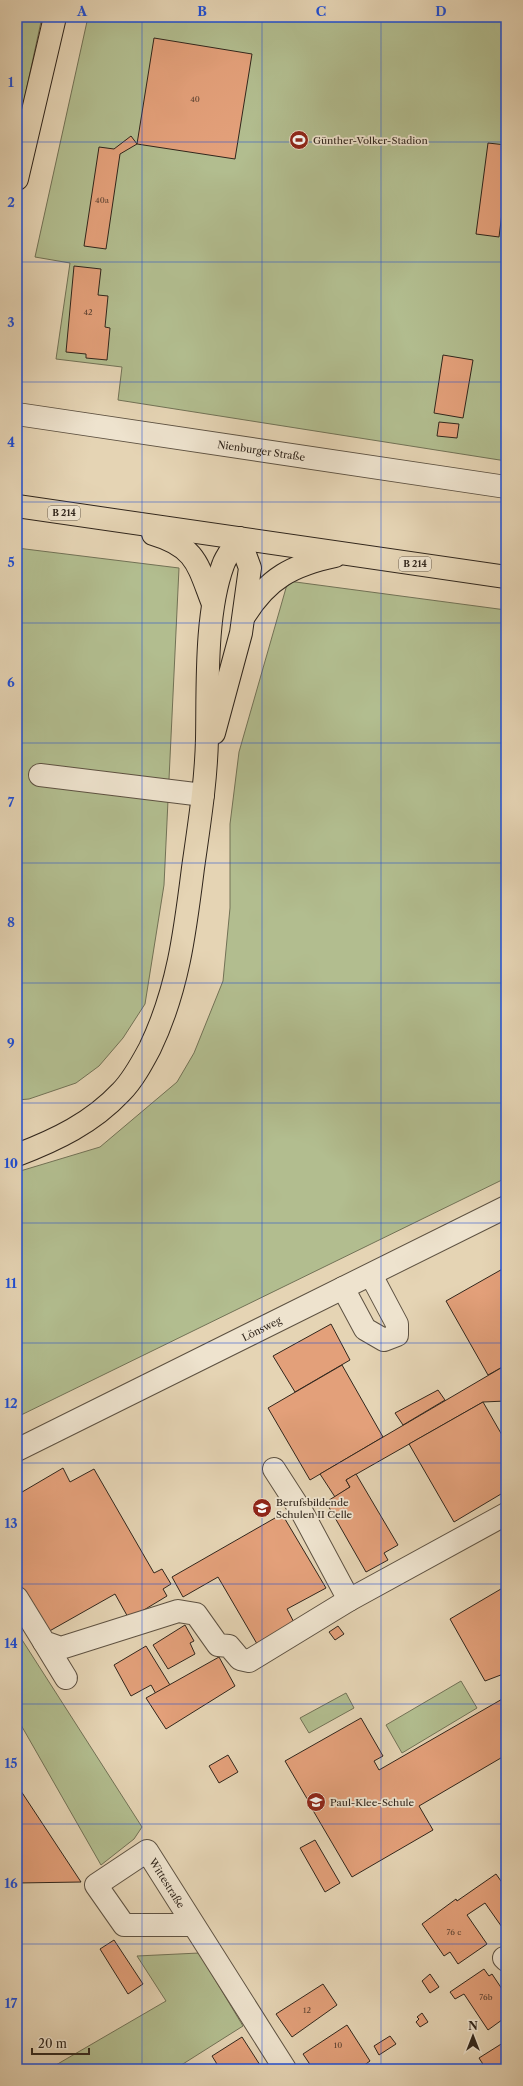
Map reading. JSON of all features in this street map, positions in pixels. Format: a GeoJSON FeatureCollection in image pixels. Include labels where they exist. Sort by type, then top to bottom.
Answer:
{"type":"FeatureCollection","features":[{"type":"Feature","properties":{"kind":"main road"},"geometry":{"type":"LineString","coordinates":[[17,179],[55,17]]}},
{"type":"Feature","properties":{"kind":"main road","name":"B 214"},"geometry":{"type":"LineString","coordinates":[[17,506],[506,577]]}},
{"type":"Feature","properties":{"kind":"main road"},"geometry":{"type":"LineString","coordinates":[[104,518],[168,538],[180,545],[196,560],[213,604]]}},
{"type":"Feature","properties":{"kind":"main road"},"geometry":{"type":"LineString","coordinates":[[17,1154],[72,1131],[95,1116],[122,1091],[142,1063],[161,1025],[173,988],[183,948],[203,795],[206,762],[208,676],[213,604],[223,564],[239,538]]}},
{"type":"Feature","properties":{"kind":"main road"},"geometry":{"type":"LineString","coordinates":[[206,762],[232,668],[243,617],[250,568],[239,538]]}},
{"type":"Feature","properties":{"kind":"main road"},"geometry":{"type":"LineString","coordinates":[[243,617],[264,589],[281,575],[314,560],[344,554]]}},
{"type":"Feature","properties":{"kind":"main road"},"geometry":{"type":"LineString","coordinates":[[17,1145],[72,1131]]}},
{"type":"Feature","properties":{"kind":"street","name":"Nienburger Straße"},"geometry":{"type":"LineString","coordinates":[[17,414],[506,487]]}},
{"type":"Feature","properties":{"kind":"street"},"geometry":{"type":"LineString","coordinates":[[40,775],[203,795]]}},
{"type":"Feature","properties":{"kind":"street","name":"Lönsweg"},"geometry":{"type":"LineString","coordinates":[[17,1450],[506,1207]]}},
{"type":"Feature","properties":{"kind":"street"},"geometry":{"type":"LineString","coordinates":[[343,1288],[365,1330],[384,1340],[396,1335],[397,1324],[371,1275]]}},
{"type":"Feature","properties":{"kind":"street"},"geometry":{"type":"LineString","coordinates":[[274,1469],[303,1514],[349,1600]]}},
{"type":"Feature","properties":{"kind":"street"},"geometry":{"type":"LineString","coordinates":[[44,1642],[61,1648],[178,1611],[196,1614],[218,1645],[229,1646],[240,1659],[249,1661],[349,1600],[506,1514]]}},
{"type":"Feature","properties":{"kind":"street"},"geometry":{"type":"LineString","coordinates":[[17,1598],[66,1678]]}},
{"type":"Feature","properties":{"kind":"street"},"geometry":{"type":"LineString","coordinates":[[192,1925],[285,2069]]}},
{"type":"Feature","properties":{"kind":"green space"},"geometry":{"type":"Polygon","coordinates":[[[17,17],[42,17],[17,133],[17,17]]]}},
{"type":"Feature","properties":{"kind":"green space","name":"Günther-Volker-Stadion"},"geometry":{"type":"Polygon","coordinates":[[[88,17],[506,17],[506,461],[118,400],[122,367],[56,359],[70,263],[35,257],[88,17]]]}},
{"type":"Feature","properties":{"kind":"green space"},"geometry":{"type":"Polygon","coordinates":[[[17,548],[179,568],[164,885],[145,1004],[123,1038],[99,1066],[76,1083],[29,1099],[17,1100],[17,548]]]}},
{"type":"Feature","properties":{"kind":"green space"},"geometry":{"type":"Polygon","coordinates":[[[288,581],[506,610],[506,1178],[17,1417],[17,1172],[100,1147],[177,1082],[194,1053],[223,981],[230,908],[230,824],[239,752],[288,581]]]}},
{"type":"Feature","properties":{"kind":"green space"},"geometry":{"type":"Polygon","coordinates":[[[17,1632],[142,1827],[134,1839],[101,1865],[17,1718],[17,1632]]]}},
{"type":"Feature","properties":{"kind":"green space"},"geometry":{"type":"Polygon","coordinates":[[[461,1681],[477,1708],[402,1753],[386,1725],[461,1681]]]}},
{"type":"Feature","properties":{"kind":"green space"},"geometry":{"type":"Polygon","coordinates":[[[346,1693],[354,1708],[309,1733],[300,1718],[346,1693]]]}},
{"type":"Feature","properties":{"kind":"green space"},"geometry":{"type":"Polygon","coordinates":[[[199,1953],[243,2026],[175,2069],[49,2069],[166,2001],[137,1956],[199,1953]]]}},
{"type":"Feature","properties":{"kind":"building"},"geometry":{"type":"Polygon","coordinates":[[[154,38],[252,54],[235,159],[137,144],[154,38]]]}},
{"type":"Feature","properties":{"kind":"building"},"geometry":{"type":"Polygon","coordinates":[[[131,136],[137,144],[120,154],[106,249],[84,246],[99,147],[114,149],[131,136]]]}},
{"type":"Feature","properties":{"kind":"building"},"geometry":{"type":"Polygon","coordinates":[[[488,143],[506,145],[506,181],[499,237],[476,234],[488,143]]]}},
{"type":"Feature","properties":{"kind":"building"},"geometry":{"type":"Polygon","coordinates":[[[74,266],[101,269],[98,295],[108,296],[105,327],[110,328],[107,360],[86,358],[86,354],[66,352],[74,266]]]}},
{"type":"Feature","properties":{"kind":"building"},"geometry":{"type":"Polygon","coordinates":[[[443,355],[473,360],[463,418],[434,413],[443,355]]]}},
{"type":"Feature","properties":{"kind":"building"},"geometry":{"type":"Polygon","coordinates":[[[439,422],[459,424],[457,438],[437,436],[439,422]]]}},
{"type":"Feature","properties":{"kind":"building"},"geometry":{"type":"Polygon","coordinates":[[[506,1267],[506,1365],[488,1375],[446,1301],[506,1267]]]}},
{"type":"Feature","properties":{"kind":"building"},"geometry":{"type":"Polygon","coordinates":[[[331,1324],[350,1360],[295,1392],[273,1356],[331,1324]]]}},
{"type":"Feature","properties":{"kind":"building"},"geometry":{"type":"Polygon","coordinates":[[[342,1365],[383,1437],[310,1480],[268,1408],[342,1365]]]}},
{"type":"Feature","properties":{"kind":"building"},"geometry":{"type":"Polygon","coordinates":[[[506,1365],[506,1401],[483,1402],[346,1480],[350,1487],[335,1497],[320,1474],[506,1365]]]}},
{"type":"Feature","properties":{"kind":"building"},"geometry":{"type":"Polygon","coordinates":[[[438,1390],[445,1400],[403,1425],[395,1413],[438,1390]]]}},
{"type":"Feature","properties":{"kind":"building"},"geometry":{"type":"Polygon","coordinates":[[[483,1402],[506,1442],[506,1502],[501,1494],[454,1522],[409,1444],[483,1402]]]}},
{"type":"Feature","properties":{"kind":"building"},"geometry":{"type":"Polygon","coordinates":[[[63,1468],[70,1482],[94,1469],[154,1573],[162,1569],[171,1584],[163,1589],[167,1596],[129,1619],[115,1594],[46,1633],[17,1583],[17,1495],[63,1468]]]}},
{"type":"Feature","properties":{"kind":"building"},"geometry":{"type":"Polygon","coordinates":[[[356,1474],[398,1545],[384,1553],[388,1560],[366,1572],[326,1502],[350,1487],[346,1480],[356,1474]]]}},
{"type":"Feature","properties":{"kind":"building"},"geometry":{"type":"Polygon","coordinates":[[[282,1514],[326,1588],[287,1609],[297,1628],[260,1649],[218,1577],[183,1597],[172,1577],[282,1514]]]}},
{"type":"Feature","properties":{"kind":"building"},"geometry":{"type":"Polygon","coordinates":[[[506,1586],[506,1673],[485,1681],[450,1619],[506,1586]]]}},
{"type":"Feature","properties":{"kind":"building"},"geometry":{"type":"Polygon","coordinates":[[[185,1625],[194,1641],[190,1643],[195,1654],[168,1669],[153,1645],[185,1625]]]}},
{"type":"Feature","properties":{"kind":"building"},"geometry":{"type":"Polygon","coordinates":[[[338,1626],[344,1634],[335,1640],[329,1632],[338,1626]]]}},
{"type":"Feature","properties":{"kind":"building"},"geometry":{"type":"Polygon","coordinates":[[[146,1646],[170,1685],[156,1694],[151,1685],[131,1696],[114,1665],[146,1646]]]}},
{"type":"Feature","properties":{"kind":"building"},"geometry":{"type":"Polygon","coordinates":[[[219,1657],[235,1686],[166,1729],[146,1698],[219,1657]]]}},
{"type":"Feature","properties":{"kind":"building"},"geometry":{"type":"Polygon","coordinates":[[[504,1698],[506,1700],[506,1755],[419,1806],[433,1830],[352,1877],[311,1807],[316,1804],[313,1800],[309,1802],[285,1761],[361,1718],[383,1756],[374,1761],[379,1770],[504,1698]]]}},
{"type":"Feature","properties":{"kind":"building"},"geometry":{"type":"Polygon","coordinates":[[[228,1755],[238,1772],[219,1783],[209,1766],[228,1755]]]}},
{"type":"Feature","properties":{"kind":"building"},"geometry":{"type":"Polygon","coordinates":[[[17,1785],[81,1882],[17,1883],[17,1785]]]}},
{"type":"Feature","properties":{"kind":"building"},"geometry":{"type":"Polygon","coordinates":[[[315,1840],[340,1883],[325,1892],[300,1848],[315,1840]]]}},
{"type":"Feature","properties":{"kind":"building"},"geometry":{"type":"Polygon","coordinates":[[[496,1874],[506,1888],[506,1929],[504,1930],[485,1903],[467,1915],[487,1944],[458,1964],[450,1952],[444,1956],[422,1924],[456,1899],[457,1901],[496,1874]]]}},
{"type":"Feature","properties":{"kind":"building"},"geometry":{"type":"Polygon","coordinates":[[[114,1940],[143,1984],[128,1994],[100,1949],[114,1940]]]}},
{"type":"Feature","properties":{"kind":"building"},"geometry":{"type":"Polygon","coordinates":[[[484,1969],[489,1976],[492,1974],[506,1995],[506,2017],[488,2030],[464,1994],[455,1999],[450,1992],[484,1969]]]}},
{"type":"Feature","properties":{"kind":"building"},"geometry":{"type":"Polygon","coordinates":[[[430,1974],[439,1987],[430,1993],[422,1981],[430,1974]]]}},
{"type":"Feature","properties":{"kind":"building"},"geometry":{"type":"Polygon","coordinates":[[[323,1984],[337,2005],[292,2037],[276,2014],[323,1984]]]}},
{"type":"Feature","properties":{"kind":"building"},"geometry":{"type":"Polygon","coordinates":[[[422,2013],[428,2022],[420,2027],[416,2022],[419,2019],[417,2017],[422,2013]]]}},
{"type":"Feature","properties":{"kind":"building"},"geometry":{"type":"Polygon","coordinates":[[[347,2025],[370,2061],[359,2069],[313,2069],[303,2054],[347,2025]]]}},
{"type":"Feature","properties":{"kind":"building"},"geometry":{"type":"Polygon","coordinates":[[[390,2036],[396,2044],[379,2055],[374,2046],[390,2036]]]}},
{"type":"Feature","properties":{"kind":"building"},"geometry":{"type":"Polygon","coordinates":[[[242,2037],[260,2065],[254,2069],[220,2069],[212,2056],[242,2037]]]}},
{"type":"Feature","properties":{"kind":"building"},"geometry":{"type":"Polygon","coordinates":[[[506,2041],[506,2061],[494,2069],[486,2069],[479,2058],[506,2041]]]}},
{"type":"Feature","properties":{"kind":"place","name":"Günther-Volker-Stadion"},"geometry":{"type":"Point","coordinates":[299,140]}},
{"type":"Feature","properties":{"kind":"place","name":"Berufsbildende Schulen II Celle"},"geometry":{"type":"Point","coordinates":[262,1508]}},
{"type":"Feature","properties":{"kind":"place","name":"Paul-Klee-Schule"},"geometry":{"type":"Point","coordinates":[316,1802]}}]}
